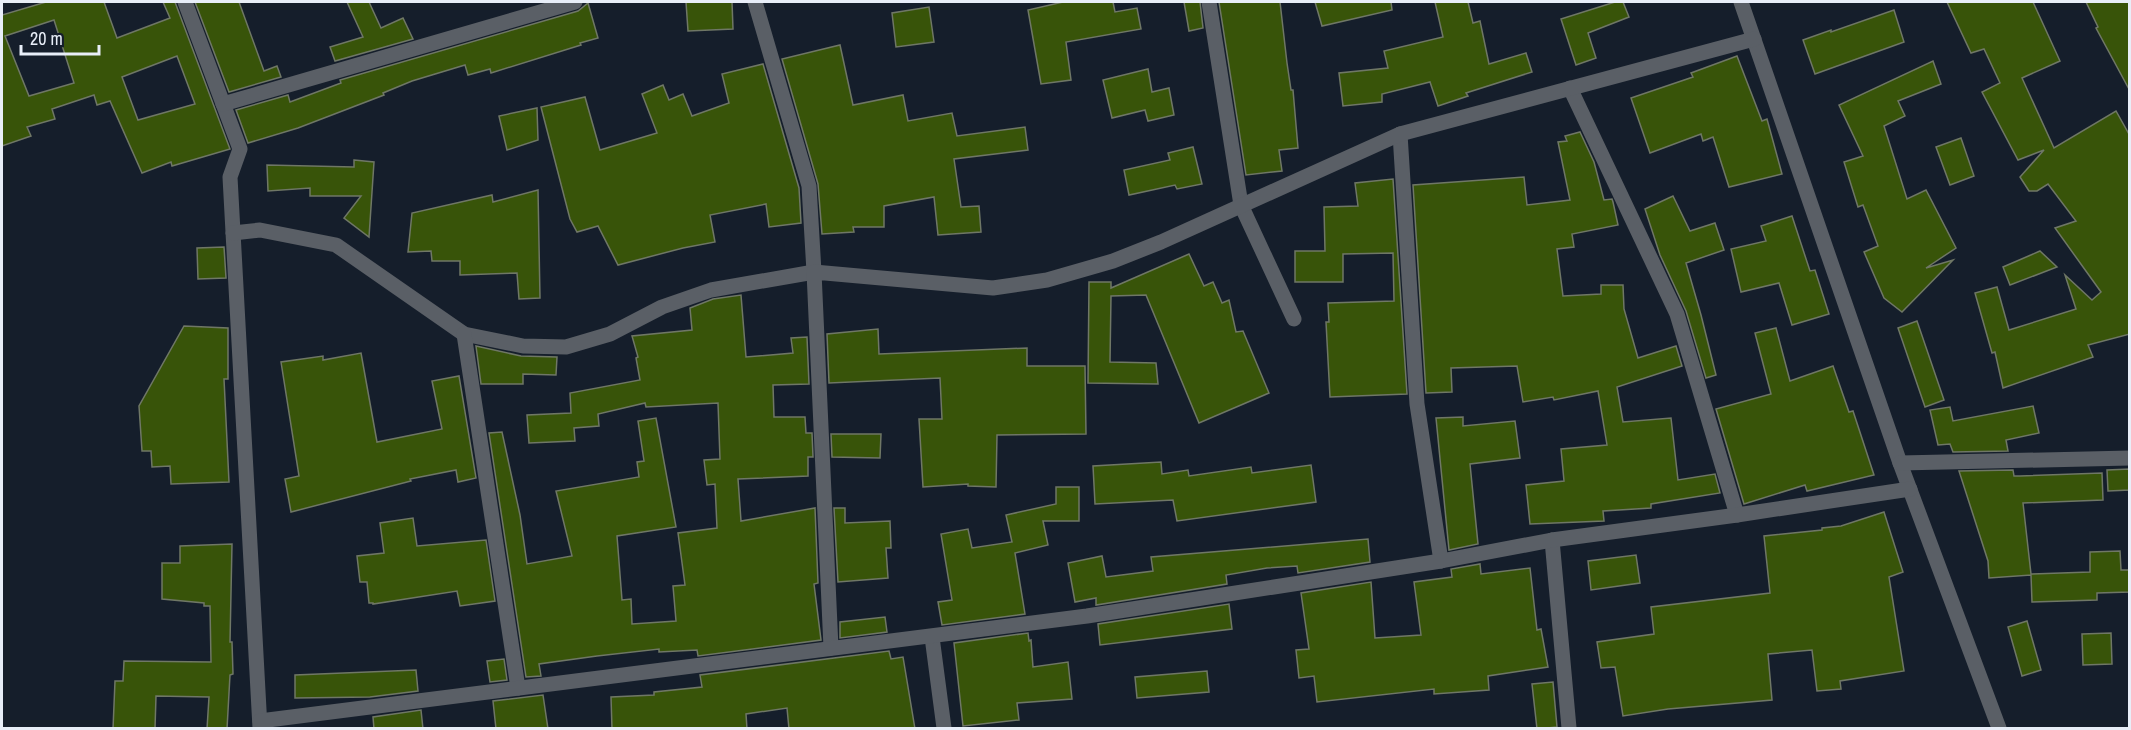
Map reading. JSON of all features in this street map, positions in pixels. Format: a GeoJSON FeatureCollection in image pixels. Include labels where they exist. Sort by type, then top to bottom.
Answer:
{"type":"FeatureCollection","features":[{"type":"Feature","properties":{"kind":"street"},"geometry":{"type":"LineString","coordinates":[[185,2],[240,148],[230,177],[260,725],[518,688],[1076,617],[1441,561],[1552,540],[1910,489]]}},
{"type":"Feature","properties":{"kind":"street"},"geometry":{"type":"LineString","coordinates":[[223,104],[574,2]]}},
{"type":"Feature","properties":{"kind":"street"},"geometry":{"type":"LineString","coordinates":[[754,2],[809,186],[831,648]]}},
{"type":"Feature","properties":{"kind":"street"},"geometry":{"type":"LineString","coordinates":[[1209,2],[1241,205],[1294,319]]}},
{"type":"Feature","properties":{"kind":"street"},"geometry":{"type":"LineString","coordinates":[[1741,2],[1900,463],[1999,729]]}},
{"type":"Feature","properties":{"kind":"street"},"geometry":{"type":"LineString","coordinates":[[233,233],[261,230],[336,245],[464,334],[523,346],[566,347],[610,334],[662,306],[711,290],[814,272],[993,288],[1047,280],[1113,261],[1400,134],[1754,39]]}},
{"type":"Feature","properties":{"kind":"street"},"geometry":{"type":"LineString","coordinates":[[1570,88],[1677,314],[1737,515]]}},
{"type":"Feature","properties":{"kind":"street"},"geometry":{"type":"LineString","coordinates":[[1400,134],[1418,404],[1441,561]]}},
{"type":"Feature","properties":{"kind":"street"},"geometry":{"type":"LineString","coordinates":[[464,334],[518,688]]}},
{"type":"Feature","properties":{"kind":"street"},"geometry":{"type":"LineString","coordinates":[[1900,463],[2130,458]]}},
{"type":"Feature","properties":{"kind":"street"},"geometry":{"type":"LineString","coordinates":[[1552,540],[1569,729]]}},
{"type":"Feature","properties":{"kind":"street"},"geometry":{"type":"LineString","coordinates":[[932,637],[944,729]]}},
{"type":"Feature","properties":{"kind":"building"},"geometry":{"type":"Polygon","coordinates":[[[46,2],[104,2],[117,38],[170,18],[163,2],[175,2],[230,149],[172,166],[171,162],[142,173],[110,101],[97,105],[94,95],[52,109],[55,119],[27,127],[31,136],[2,146],[2,15],[46,2]],[[54,20],[5,36],[29,96],[74,83],[54,20]],[[177,56],[122,77],[138,120],[195,104],[177,56]]]}},
{"type":"Feature","properties":{"kind":"building"},"geometry":{"type":"Polygon","coordinates":[[[195,2],[239,2],[264,71],[277,66],[281,77],[229,92],[195,2]]]}},
{"type":"Feature","properties":{"kind":"building"},"geometry":{"type":"Polygon","coordinates":[[[347,2],[369,2],[381,28],[403,18],[413,39],[335,61],[330,47],[363,37],[347,2]]]}},
{"type":"Feature","properties":{"kind":"building"},"geometry":{"type":"Polygon","coordinates":[[[686,2],[732,2],[733,29],[688,31],[686,2]]]}},
{"type":"Feature","properties":{"kind":"building"},"geometry":{"type":"Polygon","coordinates":[[[1063,2],[1113,2],[1115,12],[1137,8],[1141,29],[1066,42],[1071,80],[1041,84],[1028,10],[1063,2]]]}},
{"type":"Feature","properties":{"kind":"building"},"geometry":{"type":"Polygon","coordinates":[[[1184,2],[1200,2],[1203,28],[1189,31],[1184,2]]]}},
{"type":"Feature","properties":{"kind":"building"},"geometry":{"type":"Polygon","coordinates":[[[1219,2],[1280,2],[1287,63],[1291,90],[1293,90],[1298,148],[1279,150],[1282,171],[1246,175],[1219,2]]]}},
{"type":"Feature","properties":{"kind":"building"},"geometry":{"type":"Polygon","coordinates":[[[1315,2],[1391,2],[1392,10],[1322,26],[1315,2]]]}},
{"type":"Feature","properties":{"kind":"building"},"geometry":{"type":"Polygon","coordinates":[[[1435,2],[1468,2],[1473,23],[1480,21],[1489,64],[1526,53],[1532,72],[1466,93],[1468,96],[1438,106],[1430,82],[1382,94],[1382,102],[1343,106],[1339,73],[1388,68],[1384,51],[1443,37],[1435,2]]]}},
{"type":"Feature","properties":{"kind":"building"},"geometry":{"type":"Polygon","coordinates":[[[1615,2],[1623,2],[1629,17],[1588,33],[1596,58],[1576,65],[1561,19],[1615,2]]]}},
{"type":"Feature","properties":{"kind":"building"},"geometry":{"type":"Polygon","coordinates":[[[1947,2],[2033,2],[2060,61],[2022,78],[2054,148],[2116,111],[2130,136],[2130,334],[2088,345],[2093,357],[2003,388],[1995,352],[1992,353],[1975,293],[1997,287],[2009,330],[2076,309],[2065,275],[2092,300],[2101,292],[2055,228],[2076,221],[2048,184],[2037,191],[2029,191],[2020,177],[2044,150],[2018,160],[1982,92],[2000,83],[1984,49],[1971,53],[1947,2]]]}},
{"type":"Feature","properties":{"kind":"building"},"geometry":{"type":"Polygon","coordinates":[[[2086,2],[2130,2],[2130,91],[2096,28],[2098,27],[2086,2]]]}},
{"type":"Feature","properties":{"kind":"building"},"geometry":{"type":"Polygon","coordinates":[[[588,3],[598,38],[491,73],[490,69],[468,75],[465,65],[412,81],[383,93],[384,95],[298,128],[248,143],[236,110],[288,95],[290,102],[341,83],[340,80],[578,11],[588,3]]]}},
{"type":"Feature","properties":{"kind":"building"},"geometry":{"type":"Polygon","coordinates":[[[929,7],[934,42],[896,47],[892,13],[929,7]]]}},
{"type":"Feature","properties":{"kind":"building"},"geometry":{"type":"Polygon","coordinates":[[[1894,10],[1904,42],[1815,74],[1803,40],[1894,10]]]}},
{"type":"Feature","properties":{"kind":"building"},"geometry":{"type":"Polygon","coordinates":[[[840,45],[853,105],[903,95],[908,121],[952,113],[957,136],[1025,127],[1028,150],[954,159],[961,207],[979,206],[981,232],[938,235],[934,197],[884,206],[884,227],[853,227],[854,232],[822,234],[818,184],[782,59],[840,45]]]}},
{"type":"Feature","properties":{"kind":"building"},"geometry":{"type":"Polygon","coordinates":[[[1737,56],[1762,121],[1767,119],[1782,174],[1729,187],[1713,137],[1703,141],[1701,134],[1650,153],[1631,98],[1693,77],[1691,73],[1737,56]]]}},
{"type":"Feature","properties":{"kind":"building"},"geometry":{"type":"Polygon","coordinates":[[[1933,61],[1941,84],[1898,101],[1905,116],[1884,126],[1907,199],[1926,190],[1956,248],[1926,268],[1953,260],[1902,312],[1884,298],[1864,252],[1878,246],[1863,205],[1858,207],[1844,162],[1863,156],[1839,105],[1933,61]]]}},
{"type":"Feature","properties":{"kind":"building"},"geometry":{"type":"Polygon","coordinates":[[[763,64],[799,188],[801,223],[769,227],[766,204],[710,215],[715,242],[618,265],[598,226],[577,232],[570,219],[541,107],[585,97],[600,150],[657,133],[642,94],[663,85],[669,100],[683,94],[692,116],[729,103],[722,74],[763,64]]]}},
{"type":"Feature","properties":{"kind":"building"},"geometry":{"type":"Polygon","coordinates":[[[1148,69],[1152,92],[1169,88],[1174,115],[1148,121],[1145,110],[1112,118],[1103,80],[1148,69]]]}},
{"type":"Feature","properties":{"kind":"building"},"geometry":{"type":"Polygon","coordinates":[[[537,108],[538,140],[507,150],[499,116],[537,108]]]}},
{"type":"Feature","properties":{"kind":"building"},"geometry":{"type":"Polygon","coordinates":[[[1580,132],[1594,162],[1604,200],[1612,199],[1618,225],[1572,234],[1574,247],[1557,249],[1563,296],[1601,294],[1601,285],[1623,285],[1624,309],[1638,358],[1676,346],[1682,366],[1617,387],[1623,422],[1671,418],[1678,480],[1715,474],[1720,493],[1651,504],[1651,508],[1603,511],[1604,521],[1530,524],[1526,485],[1564,481],[1561,449],[1607,445],[1598,391],[1554,400],[1553,397],[1523,402],[1517,366],[1451,368],[1452,392],[1426,393],[1413,185],[1524,177],[1527,205],[1570,200],[1558,142],[1567,141],[1565,136],[1580,132]]]}},
{"type":"Feature","properties":{"kind":"building"},"geometry":{"type":"Polygon","coordinates":[[[1961,138],[1974,176],[1950,185],[1936,147],[1961,138]]]}},
{"type":"Feature","properties":{"kind":"building"},"geometry":{"type":"Polygon","coordinates":[[[1193,147],[1202,184],[1177,189],[1175,185],[1129,195],[1124,170],[1170,160],[1168,153],[1193,147]]]}},
{"type":"Feature","properties":{"kind":"building"},"geometry":{"type":"Polygon","coordinates":[[[354,160],[374,162],[369,237],[344,218],[361,196],[310,196],[310,188],[268,191],[267,165],[354,167],[354,160]]]}},
{"type":"Feature","properties":{"kind":"building"},"geometry":{"type":"Polygon","coordinates":[[[1393,179],[1407,394],[1330,397],[1326,322],[1329,322],[1328,303],[1394,301],[1393,253],[1343,254],[1343,282],[1295,282],[1295,251],[1325,251],[1324,207],[1358,206],[1355,183],[1393,179]]]}},
{"type":"Feature","properties":{"kind":"building"},"geometry":{"type":"Polygon","coordinates":[[[538,190],[540,298],[519,299],[517,273],[460,275],[460,261],[432,261],[431,251],[408,252],[412,213],[492,195],[493,202],[538,190]]]}},
{"type":"Feature","properties":{"kind":"building"},"geometry":{"type":"Polygon","coordinates":[[[1673,196],[1690,231],[1715,223],[1724,250],[1686,263],[1716,375],[1706,378],[1686,311],[1660,255],[1645,209],[1673,196]]]}},
{"type":"Feature","properties":{"kind":"building"},"geometry":{"type":"Polygon","coordinates":[[[1792,216],[1810,271],[1815,270],[1829,314],[1792,325],[1779,283],[1741,292],[1731,249],[1766,241],[1761,226],[1792,216]]]}},
{"type":"Feature","properties":{"kind":"building"},"geometry":{"type":"Polygon","coordinates":[[[224,247],[226,278],[198,279],[197,248],[224,247]]]}},
{"type":"Feature","properties":{"kind":"building"},"geometry":{"type":"Polygon","coordinates":[[[2040,251],[2057,267],[2010,285],[2003,267],[2040,251]]]}},
{"type":"Feature","properties":{"kind":"building"},"geometry":{"type":"Polygon","coordinates":[[[1189,254],[1204,286],[1213,282],[1222,303],[1229,300],[1236,332],[1243,331],[1269,393],[1199,423],[1146,295],[1111,296],[1110,362],[1156,363],[1158,384],[1088,383],[1089,282],[1111,282],[1111,288],[1189,254]]]}},
{"type":"Feature","properties":{"kind":"building"},"geometry":{"type":"Polygon","coordinates":[[[741,295],[746,357],[793,353],[791,338],[807,337],[809,384],[773,385],[774,417],[805,417],[806,433],[812,433],[813,457],[808,457],[808,476],[738,479],[741,521],[815,508],[818,583],[814,584],[821,640],[698,656],[697,650],[659,652],[659,649],[597,656],[539,664],[541,676],[526,677],[489,433],[502,432],[520,515],[527,564],[572,556],[556,491],[639,477],[637,462],[644,461],[638,421],[656,418],[676,527],[617,536],[622,600],[631,599],[632,624],[676,621],[673,586],[685,585],[678,533],[717,528],[715,484],[707,485],[704,460],[720,459],[718,403],[646,407],[645,403],[598,414],[599,426],[574,428],[575,441],[529,443],[527,415],[571,413],[570,393],[640,380],[636,358],[638,357],[632,336],[692,330],[690,308],[713,299],[741,295]]]}},
{"type":"Feature","properties":{"kind":"building"},"geometry":{"type":"Polygon","coordinates":[[[1917,321],[1944,400],[1925,407],[1898,328],[1917,321]]]}},
{"type":"Feature","properties":{"kind":"building"},"geometry":{"type":"Polygon","coordinates":[[[184,326],[228,328],[228,379],[224,379],[229,482],[171,484],[170,466],[152,467],[151,451],[142,451],[139,406],[184,326]]]}},
{"type":"Feature","properties":{"kind":"building"},"geometry":{"type":"Polygon","coordinates":[[[1776,328],[1790,381],[1833,366],[1849,412],[1853,411],[1874,475],[1807,491],[1805,485],[1744,504],[1716,409],[1771,394],[1755,333],[1776,328]]]}},
{"type":"Feature","properties":{"kind":"building"},"geometry":{"type":"Polygon","coordinates":[[[878,329],[879,354],[1027,348],[1027,366],[1085,366],[1086,434],[997,435],[996,487],[968,486],[968,484],[923,487],[919,419],[942,419],[940,378],[829,383],[827,334],[878,329]]]}},
{"type":"Feature","properties":{"kind":"building"},"geometry":{"type":"Polygon","coordinates":[[[476,346],[521,356],[557,357],[556,375],[523,374],[523,384],[481,384],[476,346]]]}},
{"type":"Feature","properties":{"kind":"building"},"geometry":{"type":"Polygon","coordinates":[[[361,353],[377,442],[442,429],[432,381],[459,376],[476,478],[458,482],[456,470],[410,479],[411,481],[291,512],[285,479],[299,476],[281,362],[323,356],[323,360],[361,353]]]}},
{"type":"Feature","properties":{"kind":"building"},"geometry":{"type":"Polygon","coordinates":[[[2033,406],[2039,433],[2006,440],[2008,451],[1953,452],[1950,444],[1938,445],[1930,410],[1950,407],[1953,421],[2033,406]]]}},
{"type":"Feature","properties":{"kind":"building"},"geometry":{"type":"Polygon","coordinates":[[[1463,417],[1463,426],[1515,421],[1520,458],[1470,464],[1478,544],[1449,550],[1436,418],[1463,417]]]}},
{"type":"Feature","properties":{"kind":"building"},"geometry":{"type":"Polygon","coordinates":[[[831,434],[881,434],[880,458],[832,457],[831,434]]]}},
{"type":"Feature","properties":{"kind":"building"},"geometry":{"type":"Polygon","coordinates":[[[1161,462],[1162,474],[1188,470],[1189,476],[1251,467],[1252,473],[1311,465],[1316,502],[1177,521],[1173,500],[1095,504],[1093,466],[1161,462]]]}},
{"type":"Feature","properties":{"kind":"building"},"geometry":{"type":"Polygon","coordinates":[[[2130,469],[2130,490],[2108,491],[2107,470],[2130,469]]]}},
{"type":"Feature","properties":{"kind":"building"},"geometry":{"type":"Polygon","coordinates":[[[2013,470],[2014,476],[2102,473],[2103,500],[2023,503],[2031,574],[2090,572],[2090,552],[2120,551],[2121,570],[2130,570],[2130,592],[2097,593],[2097,600],[2032,602],[2031,575],[1989,578],[1988,561],[1959,471],[2013,470]]]}},
{"type":"Feature","properties":{"kind":"building"},"geometry":{"type":"Polygon","coordinates":[[[1056,487],[1079,487],[1079,521],[1043,521],[1048,545],[1015,553],[1025,614],[942,625],[938,602],[952,600],[941,534],[968,529],[972,548],[1012,542],[1006,515],[1056,504],[1056,487]]]}},
{"type":"Feature","properties":{"kind":"building"},"geometry":{"type":"Polygon","coordinates":[[[834,508],[845,508],[845,523],[890,521],[891,548],[886,548],[888,578],[838,582],[834,508]]]}},
{"type":"Feature","properties":{"kind":"building"},"geometry":{"type":"Polygon","coordinates":[[[1884,512],[1903,572],[1889,577],[1904,671],[1840,681],[1841,689],[1817,691],[1812,650],[1768,654],[1772,700],[1668,709],[1623,716],[1615,667],[1601,668],[1597,642],[1654,634],[1651,607],[1770,593],[1764,536],[1822,530],[1822,528],[1841,526],[1884,512]]]}},
{"type":"Feature","properties":{"kind":"building"},"geometry":{"type":"Polygon","coordinates":[[[413,518],[417,546],[486,540],[495,601],[460,606],[457,591],[369,603],[367,582],[360,582],[357,556],[384,553],[380,523],[413,518]]]}},
{"type":"Feature","properties":{"kind":"building"},"geometry":{"type":"Polygon","coordinates":[[[1368,539],[1370,562],[1298,573],[1297,566],[1267,568],[1226,575],[1227,584],[1096,605],[1096,598],[1075,602],[1068,563],[1102,556],[1106,577],[1153,571],[1151,557],[1368,539]]]}},
{"type":"Feature","properties":{"kind":"building"},"geometry":{"type":"Polygon","coordinates":[[[232,544],[230,642],[232,642],[233,674],[230,675],[227,729],[207,729],[209,697],[156,696],[155,729],[113,729],[115,681],[123,681],[124,661],[211,662],[210,606],[204,606],[204,603],[162,599],[162,563],[180,563],[180,546],[232,544]]]}},
{"type":"Feature","properties":{"kind":"building"},"geometry":{"type":"Polygon","coordinates":[[[1636,555],[1640,583],[1591,590],[1588,561],[1636,555]]]}},
{"type":"Feature","properties":{"kind":"building"},"geometry":{"type":"Polygon","coordinates":[[[1480,564],[1481,574],[1530,568],[1537,630],[1541,629],[1548,667],[1488,676],[1489,690],[1434,694],[1434,689],[1317,702],[1314,676],[1299,678],[1296,650],[1309,649],[1301,593],[1371,582],[1375,638],[1421,635],[1414,582],[1452,577],[1451,569],[1480,564]]]}},
{"type":"Feature","properties":{"kind":"building"},"geometry":{"type":"Polygon","coordinates":[[[1229,604],[1232,629],[1100,645],[1098,624],[1229,604]]]}},
{"type":"Feature","properties":{"kind":"building"},"geometry":{"type":"Polygon","coordinates":[[[885,617],[887,632],[840,638],[840,622],[885,617]]]}},
{"type":"Feature","properties":{"kind":"building"},"geometry":{"type":"Polygon","coordinates":[[[2027,621],[2041,670],[2022,676],[2008,627],[2027,621]]]}},
{"type":"Feature","properties":{"kind":"building"},"geometry":{"type":"Polygon","coordinates":[[[1028,633],[1029,641],[1031,640],[1033,667],[1068,662],[1072,699],[1017,703],[1019,720],[963,726],[954,643],[1028,633]]]}},
{"type":"Feature","properties":{"kind":"building"},"geometry":{"type":"Polygon","coordinates":[[[2111,633],[2112,664],[2083,665],[2082,634],[2111,633]]]}},
{"type":"Feature","properties":{"kind":"building"},"geometry":{"type":"Polygon","coordinates":[[[889,651],[891,659],[903,657],[915,729],[789,729],[787,708],[746,714],[747,729],[612,729],[611,697],[654,695],[654,692],[702,687],[700,675],[889,651]]]}},
{"type":"Feature","properties":{"kind":"building"},"geometry":{"type":"Polygon","coordinates":[[[504,659],[507,680],[490,682],[487,661],[504,659]]]}},
{"type":"Feature","properties":{"kind":"building"},"geometry":{"type":"Polygon","coordinates":[[[416,670],[418,691],[370,697],[295,698],[295,675],[416,670]]]}},
{"type":"Feature","properties":{"kind":"building"},"geometry":{"type":"Polygon","coordinates":[[[1207,671],[1209,692],[1137,698],[1135,677],[1207,671]]]}},
{"type":"Feature","properties":{"kind":"building"},"geometry":{"type":"Polygon","coordinates":[[[1553,682],[1557,727],[1537,729],[1532,684],[1553,682]]]}},
{"type":"Feature","properties":{"kind":"building"},"geometry":{"type":"Polygon","coordinates":[[[543,695],[548,729],[496,729],[493,701],[543,695]]]}},
{"type":"Feature","properties":{"kind":"building"},"geometry":{"type":"Polygon","coordinates":[[[421,710],[423,729],[374,729],[373,717],[421,710]]]}}]}
